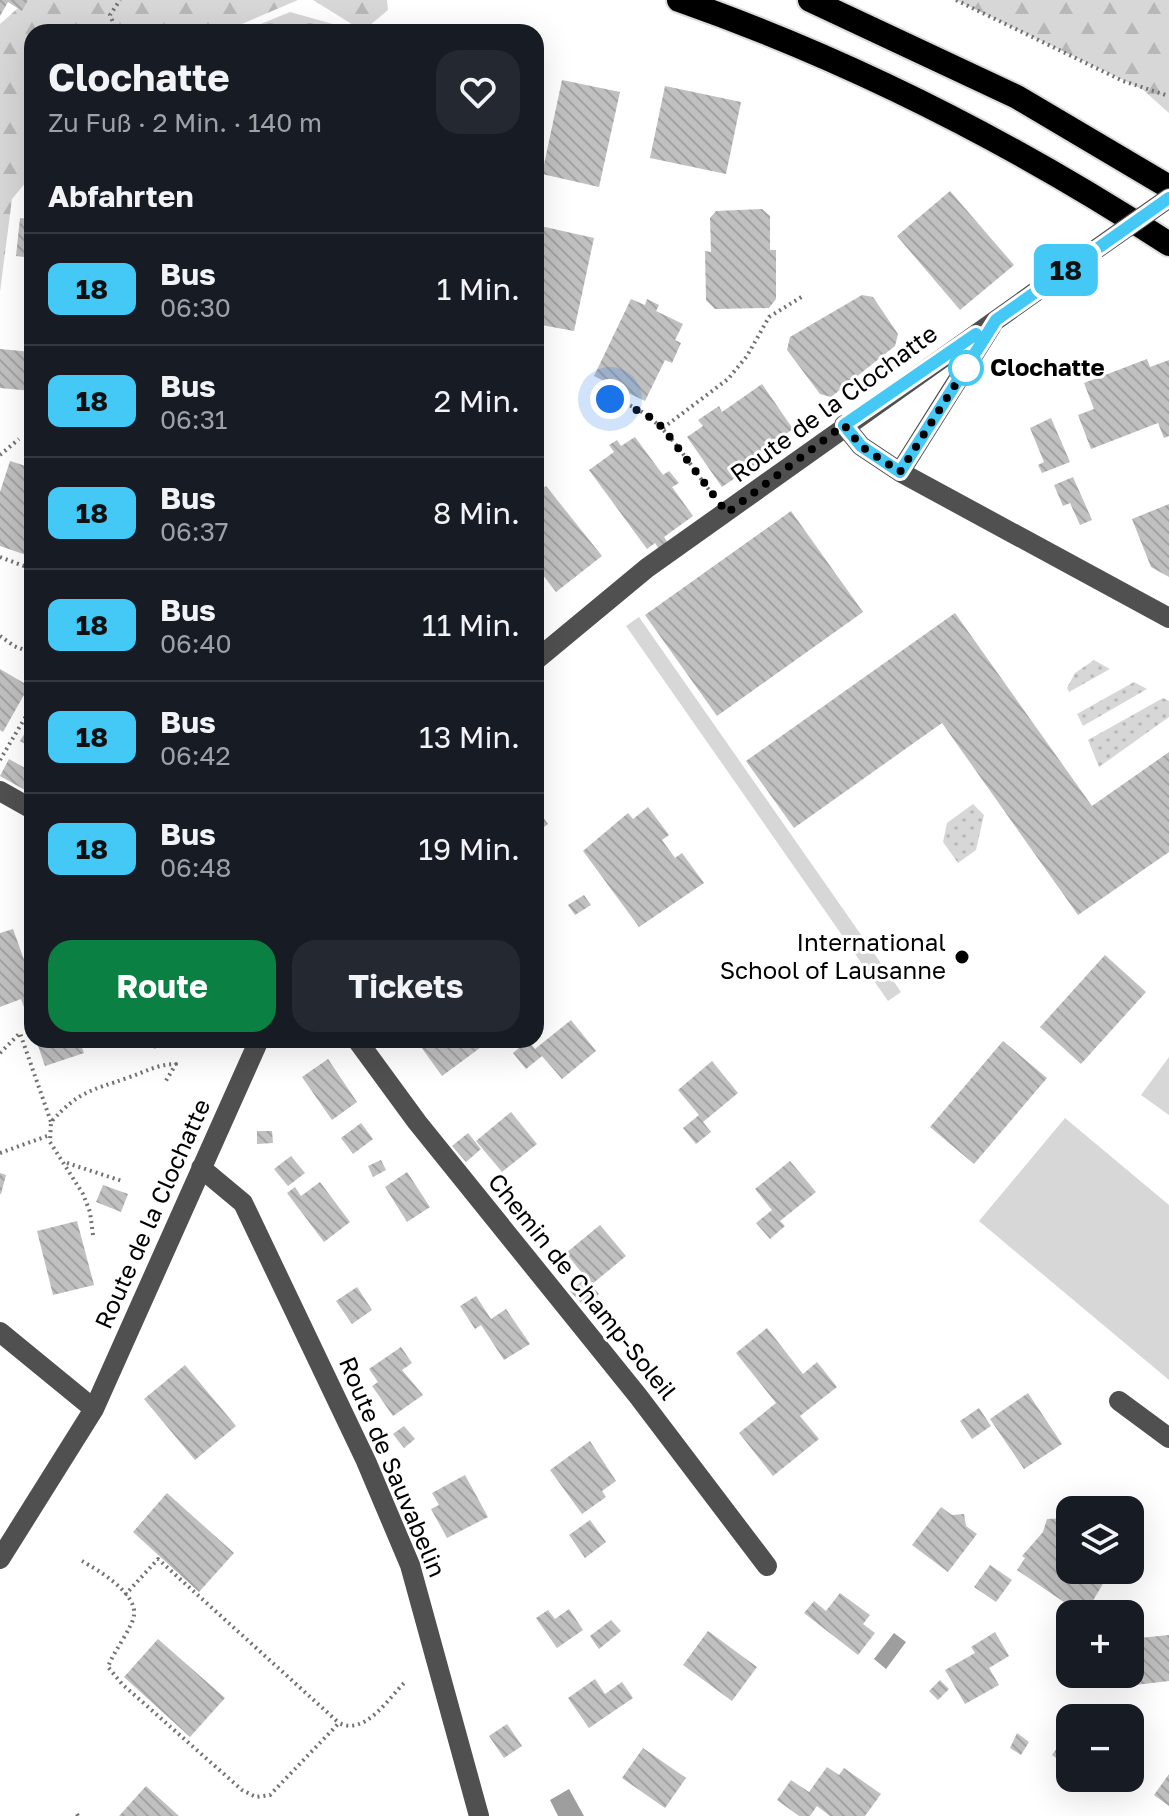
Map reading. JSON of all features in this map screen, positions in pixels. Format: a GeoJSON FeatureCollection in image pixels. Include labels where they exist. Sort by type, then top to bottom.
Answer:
{"type":"FeatureCollection","features":[{"type":"Feature","properties":{"kind":"highway"},"geometry":{"type":"LineString","coordinates":[[679,0],[810,50],[935,107],[1053,171],[1169,244]]}},
{"type":"Feature","properties":{"kind":"highway"},"geometry":{"type":"LineString","coordinates":[[810,0],[892,35],[1017,97],[1169,187]]}},
{"type":"Feature","properties":{"kind":"street","name":"Route de la Clochatte"},"geometry":{"type":"LineString","coordinates":[[544,653],[647,568],[727,513],[844,425],[1169,198]]}},
{"type":"Feature","properties":{"kind":"street"},"geometry":{"type":"LineString","coordinates":[[900,472],[996,320]]}},
{"type":"Feature","properties":{"kind":"street"},"geometry":{"type":"LineString","coordinates":[[844,425],[861,446],[900,472],[1169,618]]}},
{"type":"Feature","properties":{"kind":"street"},"geometry":{"type":"LineString","coordinates":[[0,791],[24,804]]}},
{"type":"Feature","properties":{"kind":"street","name":"Route de la Clochatte"},"geometry":{"type":"LineString","coordinates":[[0,1559],[94,1409],[255,1048]]}},
{"type":"Feature","properties":{"kind":"street","name":"Chemin de Champ-Soleil"},"geometry":{"type":"LineString","coordinates":[[363,1048],[417,1122],[638,1396],[767,1566]]}},
{"type":"Feature","properties":{"kind":"street","name":"Route de Sauvabelin"},"geometry":{"type":"LineString","coordinates":[[201,1168],[243,1203],[372,1474],[410,1565],[479,1816]]}},
{"type":"Feature","properties":{"kind":"street"},"geometry":{"type":"LineString","coordinates":[[0,1332],[94,1409]]}},
{"type":"Feature","properties":{"kind":"street"},"geometry":{"type":"LineString","coordinates":[[1119,1401],[1169,1438]]}},
{"type":"Feature","properties":{"kind":"path"},"geometry":{"type":"LineString","coordinates":[[114,24],[110,15],[120,0]]}},
{"type":"Feature","properties":{"kind":"path"},"geometry":{"type":"LineString","coordinates":[[956,0],[1123,81],[1169,96]]}},
{"type":"Feature","properties":{"kind":"path"},"geometry":{"type":"LineString","coordinates":[[663,428],[728,379],[747,356],[769,317],[803,296]]}},
{"type":"Feature","properties":{"kind":"path"},"geometry":{"type":"LineString","coordinates":[[595,400],[610,399],[646,414],[663,428],[727,513]]}},
{"type":"Feature","properties":{"kind":"path"},"geometry":{"type":"LineString","coordinates":[[0,455],[19,439]]}},
{"type":"Feature","properties":{"kind":"path"},"geometry":{"type":"LineString","coordinates":[[0,557],[24,566]]}},
{"type":"Feature","properties":{"kind":"path"},"geometry":{"type":"LineString","coordinates":[[0,636],[24,650]]}},
{"type":"Feature","properties":{"kind":"path"},"geometry":{"type":"LineString","coordinates":[[0,760],[24,720]]}},
{"type":"Feature","properties":{"kind":"path"},"geometry":{"type":"LineString","coordinates":[[0,1053],[24,1031]]}},
{"type":"Feature","properties":{"kind":"path"},"geometry":{"type":"LineString","coordinates":[[20,1033],[24,1044]]}},
{"type":"Feature","properties":{"kind":"path"},"geometry":{"type":"LineString","coordinates":[[25,1048],[51,1122],[50,1142],[67,1163],[90,1212],[93,1235]]}},
{"type":"Feature","properties":{"kind":"path"},"geometry":{"type":"LineString","coordinates":[[51,1122],[70,1101],[99,1084],[125,1079],[161,1064],[176,1064],[164,1084]]}},
{"type":"Feature","properties":{"kind":"path"},"geometry":{"type":"LineString","coordinates":[[0,1153],[50,1135]]}},
{"type":"Feature","properties":{"kind":"path"},"geometry":{"type":"LineString","coordinates":[[67,1163],[122,1181]]}},
{"type":"Feature","properties":{"kind":"path"},"geometry":{"type":"LineString","coordinates":[[125,1595],[158,1559],[339,1723],[348,1727],[362,1725],[405,1682]]}},
{"type":"Feature","properties":{"kind":"path"},"geometry":{"type":"LineString","coordinates":[[82,1561],[103,1573],[133,1603],[134,1616],[115,1647],[108,1667],[122,1684],[242,1790],[256,1797],[270,1795],[339,1723]]}},
{"type":"Feature","properties":{"kind":"green space"},"geometry":{"type":"Polygon","coordinates":[[[27,0],[298,0],[242,24],[24,24],[24,185],[12,199],[0,292],[0,24],[27,0]]]}},
{"type":"Feature","properties":{"kind":"green space"},"geometry":{"type":"Polygon","coordinates":[[[313,0],[387,0],[388,10],[371,24],[352,24],[313,0]]]}},
{"type":"Feature","properties":{"kind":"green space"},"geometry":{"type":"Polygon","coordinates":[[[956,0],[1169,0],[1169,113],[1142,89],[956,0]]]}},
{"type":"Feature","properties":{"kind":"green space"},"geometry":{"type":"Polygon","coordinates":[[[290,12],[333,24],[261,24],[290,12]]]}},
{"type":"Feature","properties":{"kind":"green space"},"geometry":{"type":"Polygon","coordinates":[[[639,617],[901,992],[888,1001],[626,626],[639,617]]]}},
{"type":"Feature","properties":{"kind":"green space"},"geometry":{"type":"Polygon","coordinates":[[[1094,660],[1110,669],[1069,692],[1067,688],[1075,673],[1094,660]]]}},
{"type":"Feature","properties":{"kind":"green space"},"geometry":{"type":"Polygon","coordinates":[[[1134,682],[1147,689],[1083,726],[1077,714],[1134,682]]]}},
{"type":"Feature","properties":{"kind":"green space"},"geometry":{"type":"Polygon","coordinates":[[[1163,698],[1169,701],[1169,717],[1099,767],[1088,740],[1163,698]]]}},
{"type":"Feature","properties":{"kind":"green space"},"geometry":{"type":"Polygon","coordinates":[[[973,804],[984,815],[976,850],[958,863],[943,842],[947,823],[973,804]]]}},
{"type":"Feature","properties":{"kind":"green space"},"geometry":{"type":"Polygon","coordinates":[[[1169,1057],[1169,1115],[1141,1095],[1169,1057]]]}},
{"type":"Feature","properties":{"kind":"green space"},"geometry":{"type":"Polygon","coordinates":[[[1065,1118],[1169,1205],[1169,1380],[979,1221],[1065,1118]]]}},
{"type":"Feature","properties":{"kind":"shaded area"},"geometry":{"type":"Polygon","coordinates":[[[894,1633],[906,1642],[886,1669],[874,1659],[894,1633]]]}},
{"type":"Feature","properties":{"kind":"shaded area"},"geometry":{"type":"Polygon","coordinates":[[[569,1789],[584,1816],[558,1816],[550,1800],[569,1789]]]}},
{"type":"Feature","properties":{"kind":"building"},"geometry":{"type":"Polygon","coordinates":[[[0,0],[28,0],[22,11],[8,2],[0,16],[0,0]]]}},
{"type":"Feature","properties":{"kind":"building"},"geometry":{"type":"Polygon","coordinates":[[[562,80],[620,92],[599,187],[544,174],[562,80]]]}},
{"type":"Feature","properties":{"kind":"building"},"geometry":{"type":"Polygon","coordinates":[[[665,86],[741,102],[726,174],[650,158],[665,86]]]}},
{"type":"Feature","properties":{"kind":"building"},"geometry":{"type":"Polygon","coordinates":[[[950,191],[1014,265],[960,310],[897,236],[950,191]]]}},
{"type":"Feature","properties":{"kind":"building"},"geometry":{"type":"Polygon","coordinates":[[[762,209],[770,216],[770,250],[776,250],[776,299],[769,308],[715,309],[706,300],[705,251],[711,252],[710,218],[716,211],[762,209]]]}},
{"type":"Feature","properties":{"kind":"building"},"geometry":{"type":"Polygon","coordinates":[[[20,218],[24,218],[24,257],[16,256],[20,218]]]}},
{"type":"Feature","properties":{"kind":"building"},"geometry":{"type":"Polygon","coordinates":[[[544,227],[594,238],[574,331],[544,325],[544,227]]]}},
{"type":"Feature","properties":{"kind":"building"},"geometry":{"type":"Polygon","coordinates":[[[862,295],[873,297],[898,334],[895,346],[831,397],[820,394],[787,350],[790,337],[862,295]]]}},
{"type":"Feature","properties":{"kind":"building"},"geometry":{"type":"Polygon","coordinates":[[[631,299],[645,305],[647,299],[659,305],[656,311],[683,324],[675,340],[681,343],[672,363],[665,360],[645,401],[618,388],[615,394],[603,389],[606,382],[594,376],[631,299]]]}},
{"type":"Feature","properties":{"kind":"building"},"geometry":{"type":"Polygon","coordinates":[[[0,349],[24,351],[24,390],[0,388],[0,349]]]}},
{"type":"Feature","properties":{"kind":"building"},"geometry":{"type":"Polygon","coordinates":[[[1147,359],[1150,367],[1169,360],[1169,436],[1164,438],[1158,423],[1091,449],[1078,415],[1094,409],[1084,383],[1147,359]]]}},
{"type":"Feature","properties":{"kind":"building"},"geometry":{"type":"Polygon","coordinates":[[[762,384],[793,429],[752,457],[757,463],[722,487],[687,437],[703,426],[698,420],[719,406],[722,412],[762,384]]]}},
{"type":"Feature","properties":{"kind":"building"},"geometry":{"type":"Polygon","coordinates":[[[1051,418],[1070,462],[1042,473],[1038,465],[1044,462],[1030,428],[1051,418]]]}},
{"type":"Feature","properties":{"kind":"building"},"geometry":{"type":"Polygon","coordinates":[[[635,437],[663,475],[669,471],[679,483],[672,487],[693,516],[664,537],[668,543],[659,549],[655,543],[647,549],[589,470],[614,452],[609,445],[617,440],[621,446],[635,437]]]}},
{"type":"Feature","properties":{"kind":"building"},"geometry":{"type":"Polygon","coordinates":[[[10,461],[24,465],[24,554],[0,546],[0,492],[10,461]]]}},
{"type":"Feature","properties":{"kind":"building"},"geometry":{"type":"Polygon","coordinates":[[[1073,477],[1092,520],[1080,525],[1070,503],[1063,506],[1054,485],[1073,477]]]}},
{"type":"Feature","properties":{"kind":"building"},"geometry":{"type":"Polygon","coordinates":[[[546,486],[602,556],[556,592],[544,576],[546,486]]]}},
{"type":"Feature","properties":{"kind":"building"},"geometry":{"type":"Polygon","coordinates":[[[1169,504],[1169,577],[1151,567],[1132,519],[1169,504]]]}},
{"type":"Feature","properties":{"kind":"building"},"geometry":{"type":"Polygon","coordinates":[[[791,511],[863,612],[717,716],[645,615],[791,511]]]}},
{"type":"Feature","properties":{"kind":"building"},"geometry":{"type":"Polygon","coordinates":[[[955,613],[1092,806],[1169,752],[1169,852],[1078,915],[942,723],[794,828],[746,761],[955,613]]]}},
{"type":"Feature","properties":{"kind":"building"},"geometry":{"type":"Polygon","coordinates":[[[0,669],[24,683],[24,695],[3,732],[0,730],[0,669]]]}},
{"type":"Feature","properties":{"kind":"building"},"geometry":{"type":"Polygon","coordinates":[[[9,759],[24,767],[24,790],[0,776],[9,759]]]}},
{"type":"Feature","properties":{"kind":"building"},"geometry":{"type":"Polygon","coordinates":[[[648,807],[669,835],[662,840],[675,858],[682,853],[704,883],[639,927],[583,851],[628,813],[633,819],[648,807]]]}},
{"type":"Feature","properties":{"kind":"building"},"geometry":{"type":"Polygon","coordinates":[[[584,895],[591,905],[575,915],[568,905],[584,895]]]}},
{"type":"Feature","properties":{"kind":"building"},"geometry":{"type":"Polygon","coordinates":[[[13,929],[24,960],[24,1007],[21,999],[0,1007],[0,933],[13,929]]]}},
{"type":"Feature","properties":{"kind":"building"},"geometry":{"type":"Polygon","coordinates":[[[1105,955],[1146,992],[1081,1064],[1040,1027],[1105,955]]]}},
{"type":"Feature","properties":{"kind":"building"},"geometry":{"type":"Polygon","coordinates":[[[571,1020],[596,1051],[562,1079],[542,1056],[526,1069],[513,1053],[519,1048],[544,1048],[544,1042],[571,1020]]]}},
{"type":"Feature","properties":{"kind":"building"},"geometry":{"type":"Polygon","coordinates":[[[1003,1041],[1047,1078],[974,1164],[930,1127],[1003,1041]]]}},
{"type":"Feature","properties":{"kind":"building"},"geometry":{"type":"Polygon","coordinates":[[[39,1048],[82,1048],[84,1053],[45,1066],[39,1048]]]}},
{"type":"Feature","properties":{"kind":"building"},"geometry":{"type":"Polygon","coordinates":[[[422,1048],[480,1048],[442,1076],[422,1048]]]}},
{"type":"Feature","properties":{"kind":"building"},"geometry":{"type":"Polygon","coordinates":[[[328,1059],[357,1102],[332,1120],[302,1077],[328,1059]]]}},
{"type":"Feature","properties":{"kind":"building"},"geometry":{"type":"Polygon","coordinates":[[[712,1061],[738,1093],[703,1122],[711,1132],[696,1144],[683,1128],[699,1115],[678,1090],[712,1061]]]}},
{"type":"Feature","properties":{"kind":"building"},"geometry":{"type":"Polygon","coordinates":[[[511,1112],[537,1144],[502,1172],[476,1141],[511,1112]]]}},
{"type":"Feature","properties":{"kind":"building"},"geometry":{"type":"Polygon","coordinates":[[[361,1123],[373,1139],[353,1154],[341,1138],[361,1123]]]}},
{"type":"Feature","properties":{"kind":"building"},"geometry":{"type":"Polygon","coordinates":[[[257,1131],[272,1131],[273,1143],[257,1144],[257,1131]]]}},
{"type":"Feature","properties":{"kind":"building"},"geometry":{"type":"Polygon","coordinates":[[[468,1133],[481,1149],[466,1162],[452,1146],[468,1133]]]}},
{"type":"Feature","properties":{"kind":"building"},"geometry":{"type":"Polygon","coordinates":[[[291,1156],[305,1173],[288,1186],[274,1169],[291,1156]]]}},
{"type":"Feature","properties":{"kind":"building"},"geometry":{"type":"Polygon","coordinates":[[[381,1160],[386,1170],[373,1177],[368,1166],[381,1160]]]}},
{"type":"Feature","properties":{"kind":"building"},"geometry":{"type":"Polygon","coordinates":[[[790,1161],[816,1192],[780,1221],[785,1226],[770,1239],[756,1223],[772,1210],[755,1189],[790,1161]]]}},
{"type":"Feature","properties":{"kind":"building"},"geometry":{"type":"Polygon","coordinates":[[[407,1172],[430,1207],[407,1222],[385,1187],[407,1172]]]}},
{"type":"Feature","properties":{"kind":"building"},"geometry":{"type":"Polygon","coordinates":[[[0,1173],[6,1175],[1,1194],[0,1194],[0,1173]]]}},
{"type":"Feature","properties":{"kind":"building"},"geometry":{"type":"Polygon","coordinates":[[[320,1182],[350,1222],[324,1242],[287,1193],[295,1187],[301,1196],[320,1182]]]}},
{"type":"Feature","properties":{"kind":"building"},"geometry":{"type":"Polygon","coordinates":[[[103,1185],[128,1194],[121,1212],[96,1202],[103,1185]]]}},
{"type":"Feature","properties":{"kind":"building"},"geometry":{"type":"Polygon","coordinates":[[[77,1221],[94,1285],[53,1295],[37,1231],[77,1221]]]}},
{"type":"Feature","properties":{"kind":"building"},"geometry":{"type":"Polygon","coordinates":[[[600,1225],[626,1256],[591,1285],[599,1294],[584,1306],[570,1291],[586,1278],[566,1253],[600,1225]]]}},
{"type":"Feature","properties":{"kind":"building"},"geometry":{"type":"Polygon","coordinates":[[[357,1287],[372,1310],[352,1324],[336,1301],[357,1287]]]}},
{"type":"Feature","properties":{"kind":"building"},"geometry":{"type":"Polygon","coordinates":[[[476,1296],[491,1319],[506,1309],[530,1344],[504,1360],[481,1325],[475,1329],[460,1306],[476,1296]]]}},
{"type":"Feature","properties":{"kind":"building"},"geometry":{"type":"Polygon","coordinates":[[[767,1328],[803,1374],[817,1362],[837,1387],[800,1416],[819,1439],[773,1476],[739,1433],[776,1403],[736,1353],[767,1328]]]}},
{"type":"Feature","properties":{"kind":"building"},"geometry":{"type":"Polygon","coordinates":[[[401,1347],[412,1363],[402,1370],[423,1395],[393,1416],[372,1386],[378,1382],[369,1369],[401,1347]]]}},
{"type":"Feature","properties":{"kind":"building"},"geometry":{"type":"Polygon","coordinates":[[[185,1365],[236,1426],[195,1460],[144,1399],[185,1365]]]}},
{"type":"Feature","properties":{"kind":"building"},"geometry":{"type":"Polygon","coordinates":[[[1028,1393],[1062,1444],[1024,1469],[990,1419],[1028,1393]]]}},
{"type":"Feature","properties":{"kind":"building"},"geometry":{"type":"Polygon","coordinates":[[[979,1408],[991,1426],[972,1439],[960,1421],[979,1408]]]}},
{"type":"Feature","properties":{"kind":"building"},"geometry":{"type":"Polygon","coordinates":[[[404,1426],[415,1439],[404,1448],[393,1434],[404,1426]]]}},
{"type":"Feature","properties":{"kind":"building"},"geometry":{"type":"Polygon","coordinates":[[[590,1441],[616,1481],[602,1491],[606,1497],[582,1514],[550,1470],[590,1441]]]}},
{"type":"Feature","properties":{"kind":"building"},"geometry":{"type":"Polygon","coordinates":[[[465,1475],[488,1517],[447,1538],[431,1509],[439,1505],[432,1493],[465,1475]]]}},
{"type":"Feature","properties":{"kind":"building"},"geometry":{"type":"Polygon","coordinates":[[[167,1493],[234,1553],[199,1592],[133,1532],[167,1493]]]}},
{"type":"Feature","properties":{"kind":"building"},"geometry":{"type":"Polygon","coordinates":[[[941,1507],[952,1515],[964,1514],[966,1526],[977,1534],[948,1572],[912,1545],[941,1507]]]}},
{"type":"Feature","properties":{"kind":"building"},"geometry":{"type":"Polygon","coordinates":[[[1047,1519],[1056,1519],[1056,1584],[1103,1584],[1093,1600],[1061,1600],[1017,1570],[1025,1558],[1022,1556],[1043,1532],[1047,1519]]]}},
{"type":"Feature","properties":{"kind":"building"},"geometry":{"type":"Polygon","coordinates":[[[590,1520],[606,1542],[585,1558],[569,1535],[590,1520]]]}},
{"type":"Feature","properties":{"kind":"building"},"geometry":{"type":"Polygon","coordinates":[[[990,1565],[1012,1580],[996,1602],[974,1587],[990,1565]]]}},
{"type":"Feature","properties":{"kind":"building"},"geometry":{"type":"Polygon","coordinates":[[[840,1593],[870,1615],[863,1624],[875,1633],[858,1655],[804,1613],[814,1601],[826,1611],[840,1593]]]}},
{"type":"Feature","properties":{"kind":"building"},"geometry":{"type":"Polygon","coordinates":[[[569,1609],[583,1630],[557,1648],[536,1618],[548,1610],[555,1619],[569,1609]]]}},
{"type":"Feature","properties":{"kind":"building"},"geometry":{"type":"Polygon","coordinates":[[[611,1620],[621,1631],[599,1649],[590,1636],[611,1620]]]}},
{"type":"Feature","properties":{"kind":"building"},"geometry":{"type":"Polygon","coordinates":[[[708,1631],[757,1667],[732,1701],[683,1665],[708,1631]]]}},
{"type":"Feature","properties":{"kind":"building"},"geometry":{"type":"Polygon","coordinates":[[[995,1632],[1009,1656],[989,1668],[999,1685],[965,1704],[945,1670],[975,1653],[971,1647],[995,1632]]]}},
{"type":"Feature","properties":{"kind":"building"},"geometry":{"type":"Polygon","coordinates":[[[1169,1635],[1169,1681],[1144,1684],[1144,1638],[1169,1635]]]}},
{"type":"Feature","properties":{"kind":"building"},"geometry":{"type":"Polygon","coordinates":[[[158,1639],[225,1698],[190,1737],[124,1677],[158,1639]]]}},
{"type":"Feature","properties":{"kind":"building"},"geometry":{"type":"Polygon","coordinates":[[[595,1679],[605,1694],[622,1682],[633,1698],[589,1728],[568,1698],[595,1679]]]}},
{"type":"Feature","properties":{"kind":"building"},"geometry":{"type":"Polygon","coordinates":[[[940,1680],[949,1689],[938,1700],[929,1691],[940,1680]]]}},
{"type":"Feature","properties":{"kind":"building"},"geometry":{"type":"Polygon","coordinates":[[[507,1724],[522,1746],[504,1758],[489,1736],[507,1724]]]}},
{"type":"Feature","properties":{"kind":"building"},"geometry":{"type":"Polygon","coordinates":[[[1017,1733],[1029,1742],[1021,1755],[1010,1748],[1017,1733]]]}},
{"type":"Feature","properties":{"kind":"building"},"geometry":{"type":"Polygon","coordinates":[[[643,1748],[686,1778],[665,1808],[622,1778],[643,1748]]]}},
{"type":"Feature","properties":{"kind":"building"},"geometry":{"type":"Polygon","coordinates":[[[827,1767],[839,1775],[844,1768],[881,1794],[865,1816],[830,1816],[817,1806],[810,1816],[799,1816],[777,1800],[791,1780],[809,1792],[827,1767]]]}},
{"type":"Feature","properties":{"kind":"building"},"geometry":{"type":"Polygon","coordinates":[[[1169,1774],[1169,1806],[1154,1795],[1169,1774]]]}},
{"type":"Feature","properties":{"kind":"building"},"geometry":{"type":"Polygon","coordinates":[[[146,1786],[179,1816],[119,1816],[146,1786]]]}},
{"type":"Feature","properties":{"kind":"bus line","name":"18"},"geometry":{"type":"LineString","coordinates":[[976,334],[844,425],[861,446],[900,472],[996,320],[1169,198]]}},
{"type":"Feature","properties":{"kind":"place","name":"Clochatte"},"geometry":{"type":"Point","coordinates":[966,368]}},
{"type":"Feature","properties":{"kind":"place","name":"International School of Lausanne"},"geometry":{"type":"Point","coordinates":[962,957]}},
{"type":"Feature","properties":{"kind":"route"},"geometry":{"type":"LineString","coordinates":[[610,399],[646,414],[663,428],[727,513],[844,425],[861,446],[900,472],[971,360],[966,368]]}}]}
